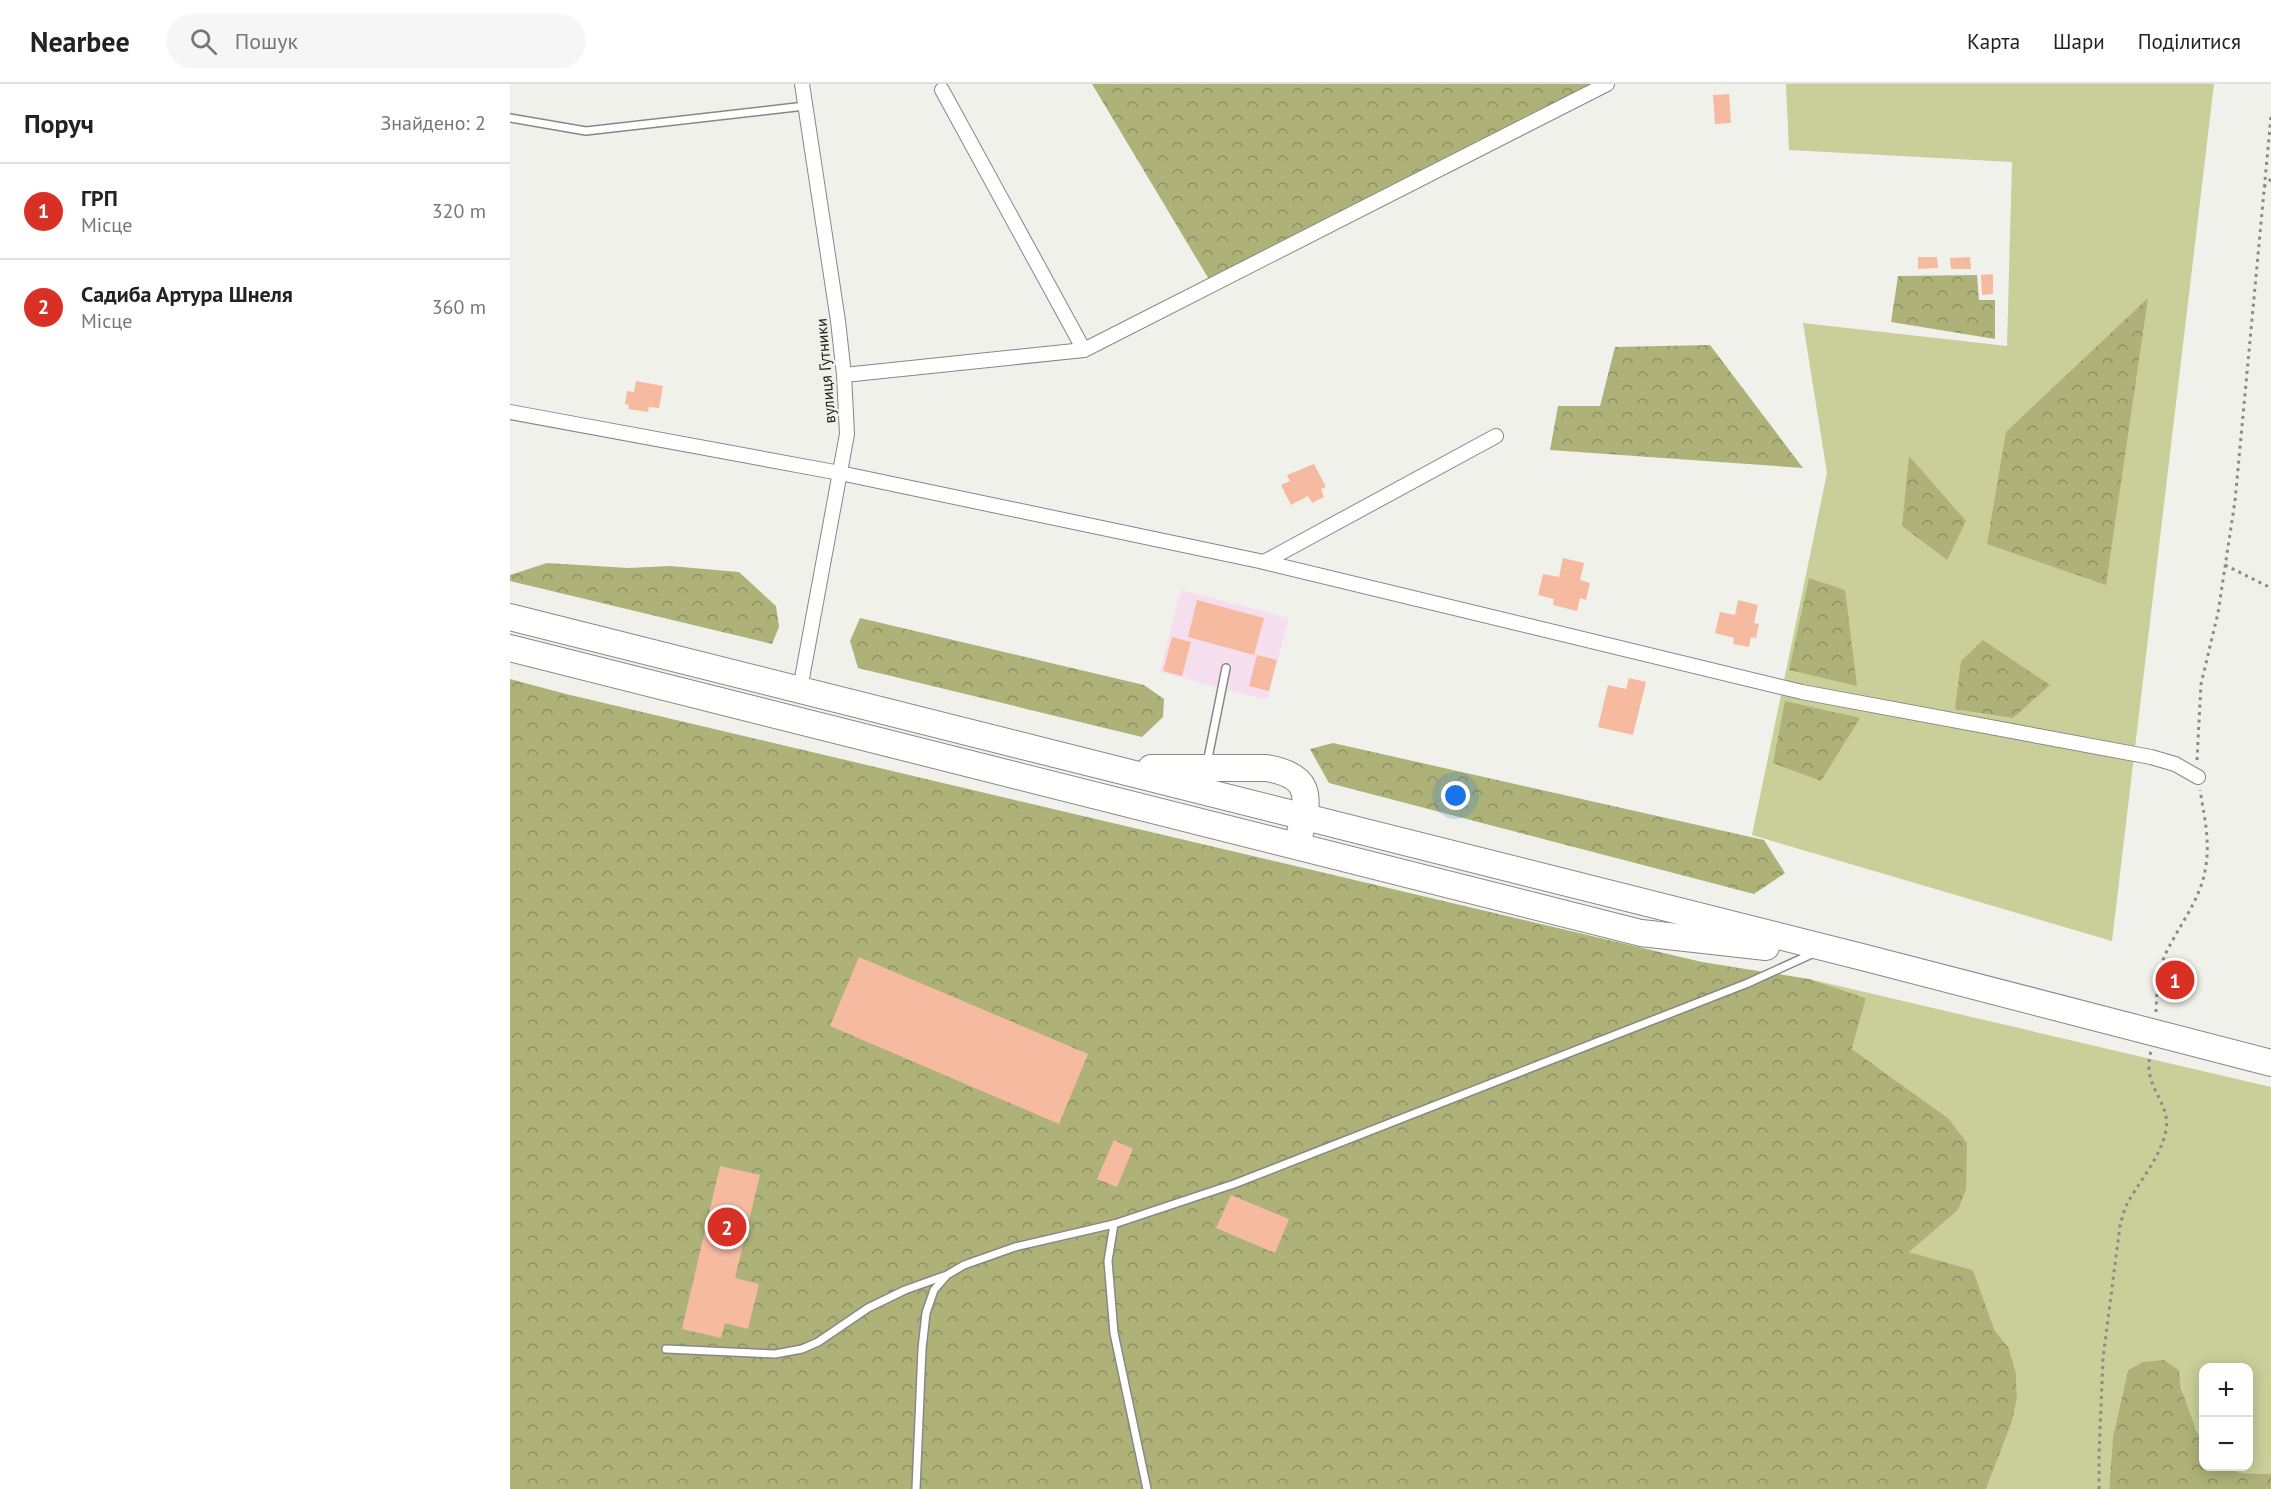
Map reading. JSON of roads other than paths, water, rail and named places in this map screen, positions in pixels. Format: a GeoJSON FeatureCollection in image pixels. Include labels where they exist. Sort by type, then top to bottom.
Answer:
{"type":"FeatureCollection","features":[{"type":"Feature","properties":{"kind":"highway"},"geometry":{"type":"LineString","coordinates":[[510,617],[1116,768],[2271,1063]]}},
{"type":"Feature","properties":{"kind":"highway"},"geometry":{"type":"LineString","coordinates":[[510,648],[1641,933],[1862,957]]}},
{"type":"Feature","properties":{"kind":"highway"},"geometry":{"type":"LineString","coordinates":[[1116,768],[1266,768],[1282,770],[1294,776],[1302,784],[1307,798],[1305,817],[1296,847]]}},
{"type":"Feature","properties":{"kind":"street","name":"вулиця Гутники"},"geometry":{"type":"LineString","coordinates":[[801,689],[847,434],[844,375],[802,84]]}},
{"type":"Feature","properties":{"kind":"street"},"geometry":{"type":"LineString","coordinates":[[844,375],[1084,350],[1607,84]]}},
{"type":"Feature","properties":{"kind":"street"},"geometry":{"type":"LineString","coordinates":[[942,90],[1084,350]]}},
{"type":"Feature","properties":{"kind":"street"},"geometry":{"type":"LineString","coordinates":[[510,412],[840,473],[1264,562],[1802,692],[2151,757],[2175,764],[2198,777]]}},
{"type":"Feature","properties":{"kind":"street"},"geometry":{"type":"LineString","coordinates":[[1264,562],[1496,436]]}},
{"type":"Feature","properties":{"kind":"lane"},"geometry":{"type":"LineString","coordinates":[[510,118],[586,131],[805,106]]}},
{"type":"Feature","properties":{"kind":"lane"},"geometry":{"type":"LineString","coordinates":[[1206,768],[1226,668]]}},
{"type":"Feature","properties":{"kind":"lane"},"geometry":{"type":"LineString","coordinates":[[666,1349],[776,1354],[802,1349],[818,1342],[868,1308],[905,1290],[947,1275],[964,1265],[1015,1247],[1114,1224],[1234,1184],[1748,983],[1816,952]]}},
{"type":"Feature","properties":{"kind":"lane"},"geometry":{"type":"LineString","coordinates":[[1114,1224],[1108,1261],[1114,1333],[1147,1489]]}},
{"type":"Feature","properties":{"kind":"lane"},"geometry":{"type":"LineString","coordinates":[[916,1489],[921,1348],[926,1313],[934,1290],[947,1275]]}},
{"type":"Feature","properties":{"kind":"place","name":"ГРП"},"geometry":{"type":"Point","coordinates":[2175,980]}},
{"type":"Feature","properties":{"kind":"place","name":"Садиба Артура Шнеля"},"geometry":{"type":"Point","coordinates":[727,1227]}}]}
